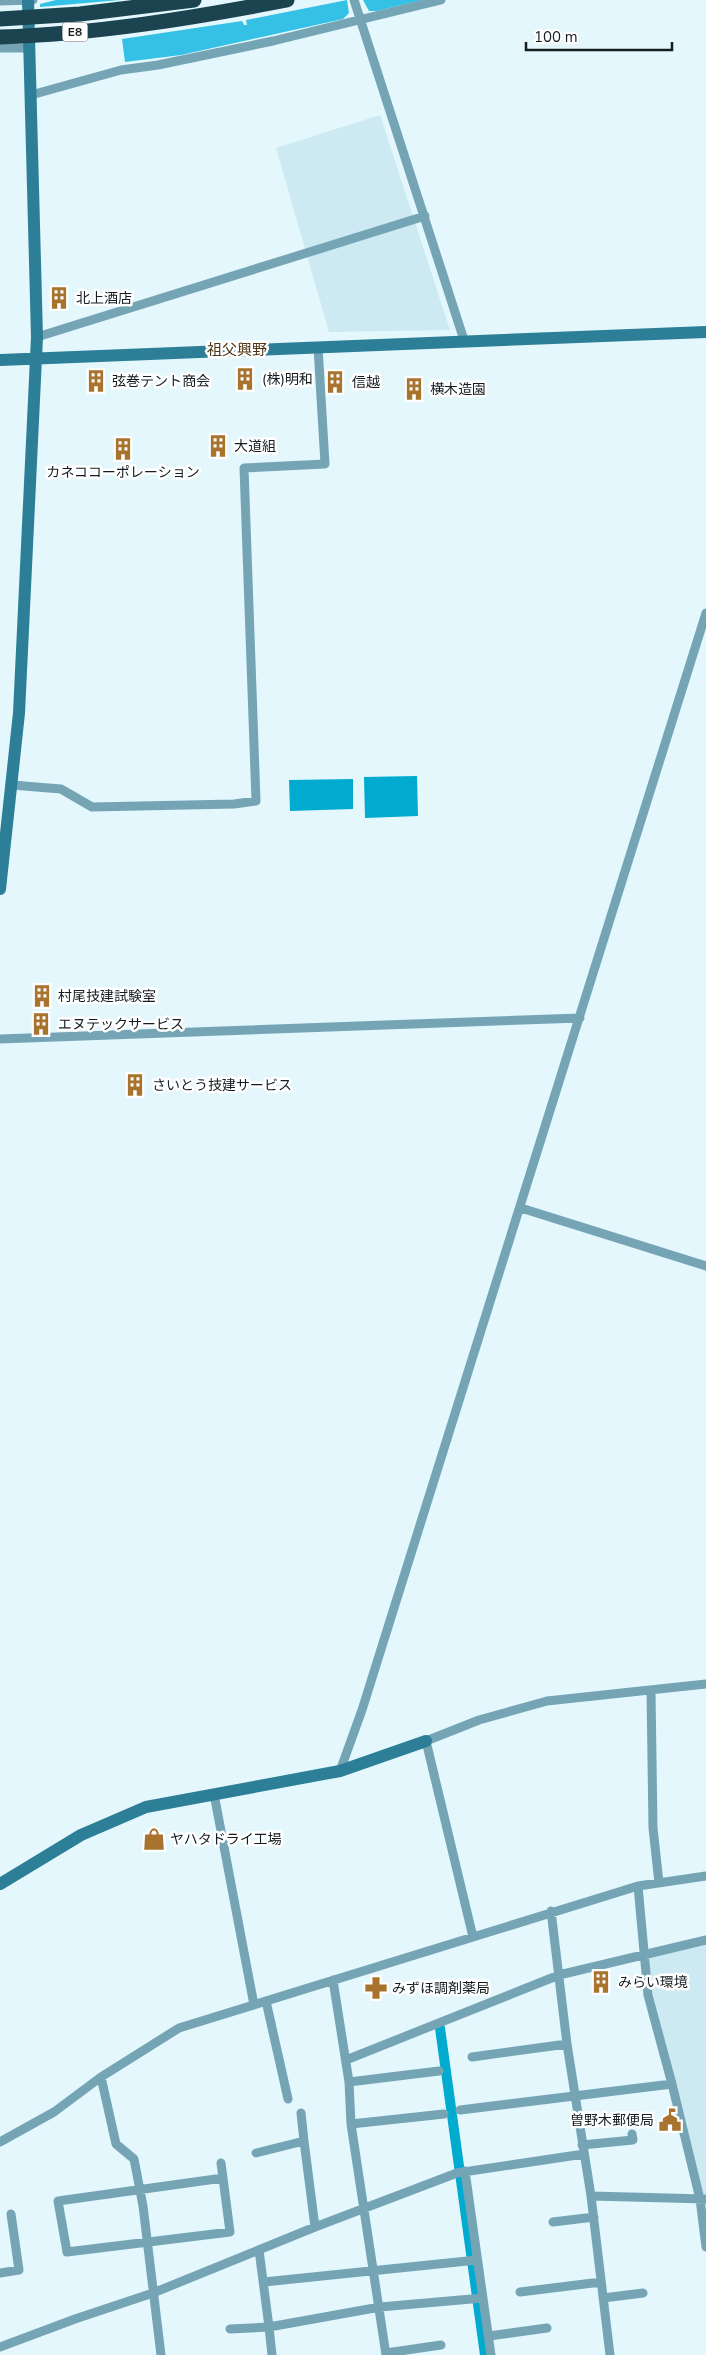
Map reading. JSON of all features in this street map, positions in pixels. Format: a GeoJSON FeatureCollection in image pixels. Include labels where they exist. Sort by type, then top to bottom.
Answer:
{"type":"FeatureCollection","features":[{"type":"Feature","properties":{"kind":"highway","name":"E8"},"geometry":{"type":"LineString","coordinates":[[0,19],[147,7],[194,0]]}},
{"type":"Feature","properties":{"kind":"highway","name":"E8"},"geometry":{"type":"LineString","coordinates":[[0,37],[79,32],[150,23],[287,0]]}},
{"type":"Feature","properties":{"kind":"street"},"geometry":{"type":"LineString","coordinates":[[0,2],[30,0],[37,337],[27,583],[19,713],[0,888]]}},
{"type":"Feature","properties":{"kind":"street"},"geometry":{"type":"LineString","coordinates":[[354,0],[464,340]]}},
{"type":"Feature","properties":{"kind":"street"},"geometry":{"type":"LineString","coordinates":[[31,96],[121,70],[158,66],[273,41],[441,0]]}},
{"type":"Feature","properties":{"kind":"street"},"geometry":{"type":"LineString","coordinates":[[0,48],[30,48]]}},
{"type":"Feature","properties":{"kind":"street"},"geometry":{"type":"LineString","coordinates":[[37,337],[425,216]]}},
{"type":"Feature","properties":{"kind":"street"},"geometry":{"type":"LineString","coordinates":[[0,360],[464,340],[706,332]]}},
{"type":"Feature","properties":{"kind":"street"},"geometry":{"type":"LineString","coordinates":[[12,785],[61,789],[92,807],[234,804],[256,801],[244,468],[325,464],[318,347]]}},
{"type":"Feature","properties":{"kind":"street"},"geometry":{"type":"LineString","coordinates":[[340,1771],[362,1710],[521,1208],[706,613]]}},
{"type":"Feature","properties":{"kind":"street"},"geometry":{"type":"LineString","coordinates":[[0,1039],[580,1018]]}},
{"type":"Feature","properties":{"kind":"street"},"geometry":{"type":"LineString","coordinates":[[521,1208],[706,1266]]}},
{"type":"Feature","properties":{"kind":"street"},"geometry":{"type":"LineString","coordinates":[[0,1884],[81,1835],[122,1816],[146,1808],[340,1771],[479,1720],[547,1701],[706,1684]]}},
{"type":"Feature","properties":{"kind":"street"},"geometry":{"type":"LineString","coordinates":[[652,1690],[653,1828],[659,1883]]}},
{"type":"Feature","properties":{"kind":"street"},"geometry":{"type":"LineString","coordinates":[[426,1741],[473,1937]]}},
{"type":"Feature","properties":{"kind":"street"},"geometry":{"type":"LineString","coordinates":[[214,1794],[254,2005]]}},
{"type":"Feature","properties":{"kind":"street"},"geometry":{"type":"LineString","coordinates":[[0,2142],[54,2112],[100,2077],[179,2028],[551,1911],[638,1886],[706,1876]]}},
{"type":"Feature","properties":{"kind":"street"},"geometry":{"type":"LineString","coordinates":[[638,1886],[648,1995],[703,2199],[706,2246]]}},
{"type":"Feature","properties":{"kind":"street"},"geometry":{"type":"LineString","coordinates":[[551,1911],[567,2044],[594,2217],[610,2355]]}},
{"type":"Feature","properties":{"kind":"street"},"geometry":{"type":"LineString","coordinates":[[346,2060],[559,1975],[644,1957],[706,1940]]}},
{"type":"Feature","properties":{"kind":"street"},"geometry":{"type":"LineString","coordinates":[[332,1980],[346,2060],[351,2124],[375,2271],[386,2354],[441,2345]]}},
{"type":"Feature","properties":{"kind":"street"},"geometry":{"type":"LineString","coordinates":[[266,2001],[288,2099]]}},
{"type":"Feature","properties":{"kind":"street"},"geometry":{"type":"LineString","coordinates":[[472,2057],[567,2044]]}},
{"type":"Feature","properties":{"kind":"street"},"geometry":{"type":"LineString","coordinates":[[349,2082],[439,2071]]}},
{"type":"Feature","properties":{"kind":"street"},"geometry":{"type":"LineString","coordinates":[[100,2077],[116,2144],[134,2159],[148,2243],[161,2355]]}},
{"type":"Feature","properties":{"kind":"street"},"geometry":{"type":"LineString","coordinates":[[460,2110],[672,2084]]}},
{"type":"Feature","properties":{"kind":"street"},"geometry":{"type":"LineString","coordinates":[[301,2113],[315,2227]]}},
{"type":"Feature","properties":{"kind":"street"},"geometry":{"type":"LineString","coordinates":[[351,2124],[444,2114]]}},
{"type":"Feature","properties":{"kind":"street"},"geometry":{"type":"LineString","coordinates":[[0,2347],[153,2293],[315,2227],[465,2171],[633,2140],[632,2134]]}},
{"type":"Feature","properties":{"kind":"street"},"geometry":{"type":"LineString","coordinates":[[256,2153],[304,2141]]}},
{"type":"Feature","properties":{"kind":"street"},"geometry":{"type":"LineString","coordinates":[[221,2163],[223,2178],[230,2232],[67,2252],[58,2201],[138,2188],[223,2178]]}},
{"type":"Feature","properties":{"kind":"street"},"geometry":{"type":"LineString","coordinates":[[465,2171],[491,2355]]}},
{"type":"Feature","properties":{"kind":"street"},"geometry":{"type":"LineString","coordinates":[[591,2196],[703,2199]]}},
{"type":"Feature","properties":{"kind":"street"},"geometry":{"type":"LineString","coordinates":[[0,2273],[19,2270],[11,2214]]}},
{"type":"Feature","properties":{"kind":"street"},"geometry":{"type":"LineString","coordinates":[[553,2222],[594,2217]]}},
{"type":"Feature","properties":{"kind":"street"},"geometry":{"type":"LineString","coordinates":[[259,2250],[272,2355]]}},
{"type":"Feature","properties":{"kind":"street"},"geometry":{"type":"LineString","coordinates":[[264,2282],[477,2260]]}},
{"type":"Feature","properties":{"kind":"street"},"geometry":{"type":"LineString","coordinates":[[520,2292],[601,2282]]}},
{"type":"Feature","properties":{"kind":"street"},"geometry":{"type":"LineString","coordinates":[[603,2298],[644,2293]]}},
{"type":"Feature","properties":{"kind":"street"},"geometry":{"type":"LineString","coordinates":[[230,2329],[269,2327],[380,2307],[484,2298]]}},
{"type":"Feature","properties":{"kind":"street"},"geometry":{"type":"LineString","coordinates":[[488,2336],[547,2328]]}},
{"type":"Feature","properties":{"kind":"shaded area"},"geometry":{"type":"Polygon","coordinates":[[[56,0],[120,0],[40,7],[40,4],[56,0]]]}},
{"type":"Feature","properties":{"kind":"shaded area"},"geometry":{"type":"Polygon","coordinates":[[[347,0],[349,13],[343,19],[181,55],[125,62],[122,39],[242,21],[244,25],[247,25],[246,20],[347,0]]]}},
{"type":"Feature","properties":{"kind":"shaded area"},"geometry":{"type":"Polygon","coordinates":[[[363,0],[423,0],[377,11],[369,11],[363,0]]]}},
{"type":"Feature","properties":{"kind":"shaded area"},"geometry":{"type":"Polygon","coordinates":[[[380,115],[450,330],[329,332],[276,148],[380,115]]]}},
{"type":"Feature","properties":{"kind":"shaded area"},"geometry":{"type":"Polygon","coordinates":[[[417,776],[418,816],[365,818],[364,777],[417,776]]]}},
{"type":"Feature","properties":{"kind":"shaded area"},"geometry":{"type":"Polygon","coordinates":[[[353,779],[353,809],[290,811],[289,780],[353,779]]]}},
{"type":"Feature","properties":{"kind":"shaded area"},"geometry":{"type":"Polygon","coordinates":[[[706,1945],[706,2195],[703,2195],[653,1994],[647,1958],[706,1945]]]}},
{"type":"Feature","properties":{"kind":"waterway"},"geometry":{"type":"LineString","coordinates":[[440,2028],[485,2355]]}},
{"type":"Feature","properties":{"kind":"place","name":"北上酒店"},"geometry":{"type":"Point","coordinates":[59,298]}},
{"type":"Feature","properties":{"kind":"place","name":"(株)明和"},"geometry":{"type":"Point","coordinates":[245,379]}},
{"type":"Feature","properties":{"kind":"place","name":"弦巻テント商会"},"geometry":{"type":"Point","coordinates":[96,381]}},
{"type":"Feature","properties":{"kind":"place","name":"信越"},"geometry":{"type":"Point","coordinates":[335,382]}},
{"type":"Feature","properties":{"kind":"place","name":"横木造園"},"geometry":{"type":"Point","coordinates":[414,389]}},
{"type":"Feature","properties":{"kind":"place","name":"大道組"},"geometry":{"type":"Point","coordinates":[218,446]}},
{"type":"Feature","properties":{"kind":"place","name":"カネココーポレーション"},"geometry":{"type":"Point","coordinates":[123,449]}},
{"type":"Feature","properties":{"kind":"place","name":"村尾技建試験室"},"geometry":{"type":"Point","coordinates":[42,996]}},
{"type":"Feature","properties":{"kind":"place","name":"エヌテックサービス"},"geometry":{"type":"Point","coordinates":[41,1024]}},
{"type":"Feature","properties":{"kind":"place","name":"さいとう技建サービス"},"geometry":{"type":"Point","coordinates":[135,1085]}},
{"type":"Feature","properties":{"kind":"place","name":"ヤハタドライ工場"},"geometry":{"type":"Point","coordinates":[154,1839]}},
{"type":"Feature","properties":{"kind":"place","name":"みらい環境"},"geometry":{"type":"Point","coordinates":[601,1982]}},
{"type":"Feature","properties":{"kind":"place","name":"みずほ調剤薬局"},"geometry":{"type":"Point","coordinates":[376,1988]}},
{"type":"Feature","properties":{"kind":"place","name":"曽野木郵便局"},"geometry":{"type":"Point","coordinates":[670,2120]}},
{"type":"Feature","properties":{"kind":"district","name":"祖父興野"},"geometry":{"type":"Point","coordinates":[237,350]}}]}
